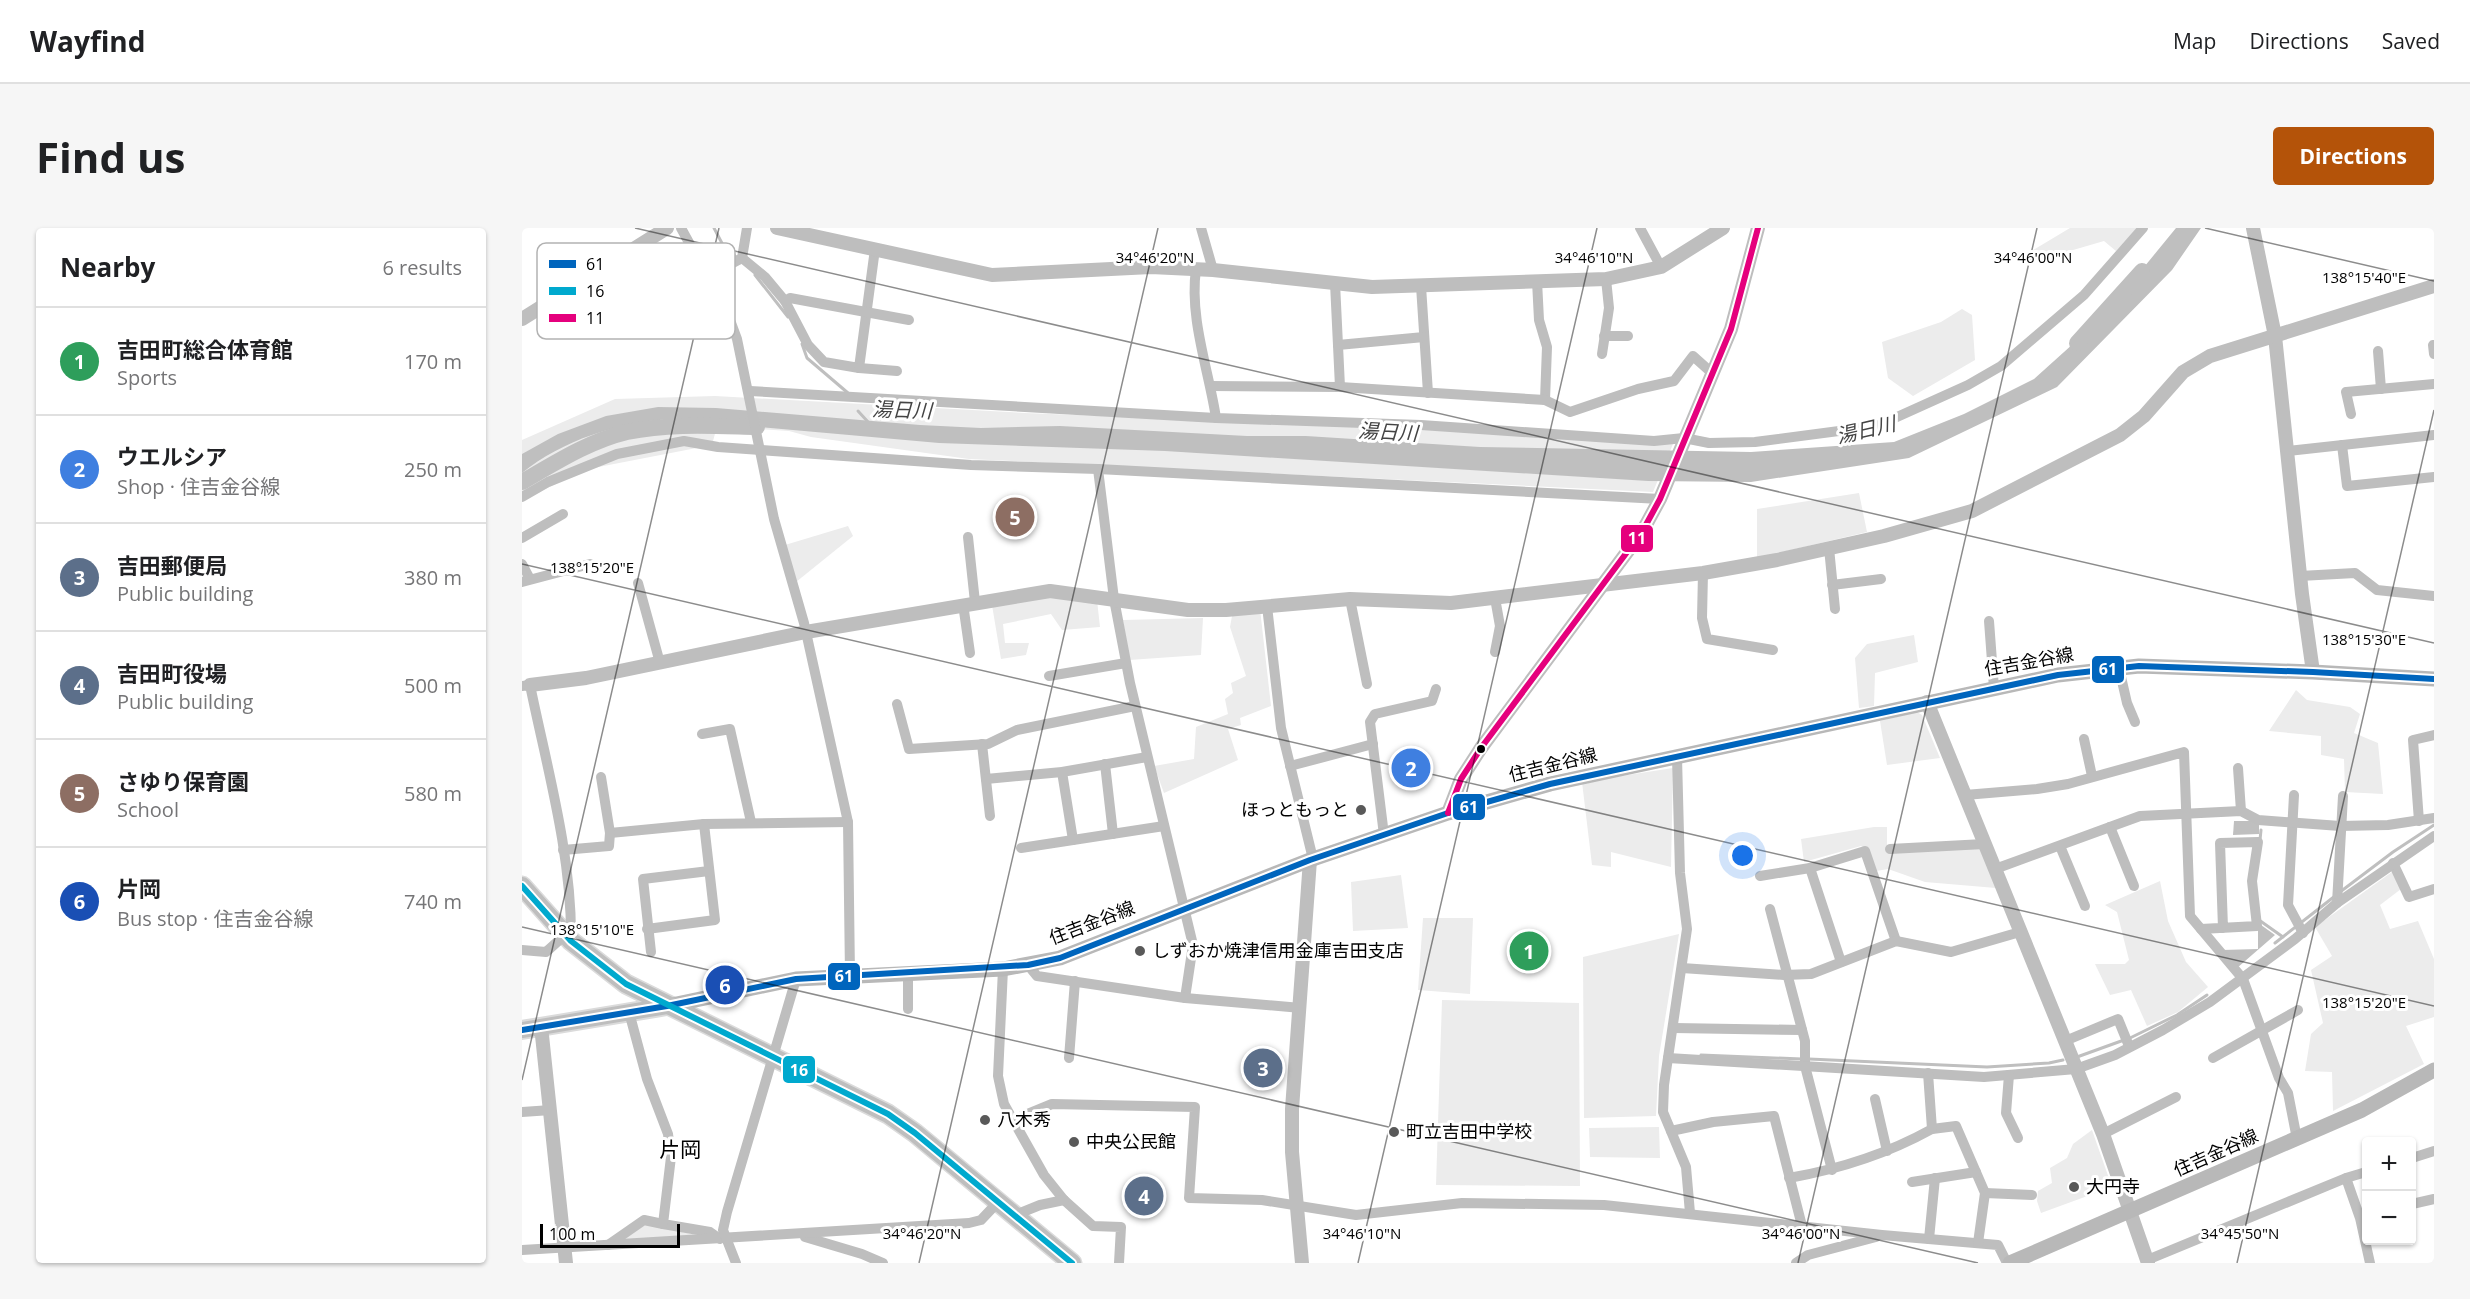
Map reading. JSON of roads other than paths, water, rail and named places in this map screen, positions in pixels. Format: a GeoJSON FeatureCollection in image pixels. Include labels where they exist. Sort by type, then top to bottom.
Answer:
{"type":"FeatureCollection","features":[{"type":"Feature","properties":{"kind":"highway"},"geometry":{"type":"LineString","coordinates":[[522,886],[568,938],[626,984],[888,1114],[999,1201],[1072,1263]]}},
{"type":"Feature","properties":{"kind":"main road","name":"住吉金谷線"},"geometry":{"type":"LineString","coordinates":[[667,1006],[796,979],[1003,969],[1060,958],[1311,859],[1448,813],[1550,784],[2058,675],[2139,666],[2434,679]]}},
{"type":"Feature","properties":{"kind":"main road"},"geometry":{"type":"LineString","coordinates":[[522,1030],[667,1006]]}},
{"type":"Feature","properties":{"kind":"main road","name":"住吉金谷線"},"geometry":{"type":"LineString","coordinates":[[2008,1263],[2297,1139],[2432,1076]]}},
{"type":"Feature","properties":{"kind":"street"},"geometry":{"type":"LineString","coordinates":[[626,243],[650,228]]}},
{"type":"Feature","properties":{"kind":"street"},"geometry":{"type":"LineString","coordinates":[[644,243],[668,228]]}},
{"type":"Feature","properties":{"kind":"street"},"geometry":{"type":"LineString","coordinates":[[681,228],[689,243]]}},
{"type":"Feature","properties":{"kind":"street"},"geometry":{"type":"LineString","coordinates":[[742,258],[747,228]]}},
{"type":"Feature","properties":{"kind":"street"},"geometry":{"type":"LineString","coordinates":[[777,228],[992,275],[1151,267],[1213,270],[1372,287],[1606,279],[1661,267],[1704,237],[1723,228]]}},
{"type":"Feature","properties":{"kind":"street"},"geometry":{"type":"LineString","coordinates":[[1201,228],[1213,270]]}},
{"type":"Feature","properties":{"kind":"street"},"geometry":{"type":"LineString","coordinates":[[1640,228],[1661,267]]}},
{"type":"Feature","properties":{"kind":"street"},"geometry":{"type":"LineString","coordinates":[[1448,813],[1461,779],[1481,748],[1642,532],[1661,496],[1731,329],[1758,228]]}},
{"type":"Feature","properties":{"kind":"street"},"geometry":{"type":"LineString","coordinates":[[750,392],[1216,418],[1421,425],[1654,441],[1684,438],[1709,443],[1755,442],[1850,432],[1877,426],[1968,385],[2001,366],[2060,318],[2084,295],[2143,228]]}},
{"type":"Feature","properties":{"kind":"street"},"geometry":{"type":"LineString","coordinates":[[2253,228],[2275,336],[2300,576],[2313,672]]}},
{"type":"Feature","properties":{"kind":"street"},"geometry":{"type":"LineString","coordinates":[[859,368],[875,249]]}},
{"type":"Feature","properties":{"kind":"street"},"geometry":{"type":"LineString","coordinates":[[735,262],[742,258]]}},
{"type":"Feature","properties":{"kind":"street"},"geometry":{"type":"LineString","coordinates":[[742,258],[765,277],[784,301],[808,345],[824,362],[897,371]]}},
{"type":"Feature","properties":{"kind":"street"},"geometry":{"type":"LineString","coordinates":[[1196,269],[1194,286],[1198,321],[1216,418]]}},
{"type":"Feature","properties":{"kind":"street"},"geometry":{"type":"LineString","coordinates":[[1602,354],[1609,308],[1606,279]]}},
{"type":"Feature","properties":{"kind":"street"},"geometry":{"type":"LineString","coordinates":[[1537,281],[1539,320],[1547,347],[1545,400]]}},
{"type":"Feature","properties":{"kind":"street"},"geometry":{"type":"LineString","coordinates":[[1335,283],[1340,387]]}},
{"type":"Feature","properties":{"kind":"street"},"geometry":{"type":"LineString","coordinates":[[1421,286],[1428,393]]}},
{"type":"Feature","properties":{"kind":"street"},"geometry":{"type":"LineString","coordinates":[[522,950],[546,952],[568,938],[571,918],[563,850],[526,685],[586,678],[806,632],[1050,591],[1188,610],[1226,610],[1350,599],[1450,603],[1703,573],[1829,548],[1972,511],[2120,435],[2144,416],[2183,372],[2210,356],[2434,286]]}},
{"type":"Feature","properties":{"kind":"street"},"geometry":{"type":"LineString","coordinates":[[784,301],[790,298],[865,314],[909,320]]}},
{"type":"Feature","properties":{"kind":"street"},"geometry":{"type":"LineString","coordinates":[[522,308],[537,299]]}},
{"type":"Feature","properties":{"kind":"street"},"geometry":{"type":"LineString","coordinates":[[522,319],[537,310]]}},
{"type":"Feature","properties":{"kind":"street"},"geometry":{"type":"LineString","coordinates":[[1604,336],[1628,336]]}},
{"type":"Feature","properties":{"kind":"street"},"geometry":{"type":"LineString","coordinates":[[1338,345],[1424,337]]}},
{"type":"Feature","properties":{"kind":"street"},"geometry":{"type":"LineString","coordinates":[[735,339],[750,392],[774,519],[806,632],[848,822],[850,976]]}},
{"type":"Feature","properties":{"kind":"street"},"geometry":{"type":"LineString","coordinates":[[2378,351],[2380,389]]}},
{"type":"Feature","properties":{"kind":"street"},"geometry":{"type":"LineString","coordinates":[[1211,386],[1340,387],[1545,400],[1570,412],[1638,389],[1674,381],[1693,356],[1712,373]]}},
{"type":"Feature","properties":{"kind":"street"},"geometry":{"type":"LineString","coordinates":[[2351,414],[2346,392],[2434,384]]}},
{"type":"Feature","properties":{"kind":"street"},"geometry":{"type":"LineString","coordinates":[[2288,451],[2434,435]]}},
{"type":"Feature","properties":{"kind":"street"},"geometry":{"type":"LineString","coordinates":[[522,496],[574,470],[617,453],[684,441],[971,465],[1661,496]]}},
{"type":"Feature","properties":{"kind":"street"},"geometry":{"type":"LineString","coordinates":[[2342,444],[2347,486],[2434,477]]}},
{"type":"Feature","properties":{"kind":"street"},"geometry":{"type":"LineString","coordinates":[[1098,469],[1114,599],[1126,663],[1193,945],[1185,998]]}},
{"type":"Feature","properties":{"kind":"street"},"geometry":{"type":"LineString","coordinates":[[522,538],[563,514]]}},
{"type":"Feature","properties":{"kind":"street"},"geometry":{"type":"LineString","coordinates":[[968,537],[970,653]]}},
{"type":"Feature","properties":{"kind":"street"},"geometry":{"type":"LineString","coordinates":[[1829,548],[1835,609]]}},
{"type":"Feature","properties":{"kind":"street"},"geometry":{"type":"LineString","coordinates":[[522,564],[526,580],[590,564]]}},
{"type":"Feature","properties":{"kind":"street"},"geometry":{"type":"LineString","coordinates":[[1703,573],[1702,618],[1707,639],[1773,650]]}},
{"type":"Feature","properties":{"kind":"street"},"geometry":{"type":"LineString","coordinates":[[2300,576],[2355,573],[2377,590],[2434,596]]}},
{"type":"Feature","properties":{"kind":"street"},"geometry":{"type":"LineString","coordinates":[[1832,585],[1881,579]]}},
{"type":"Feature","properties":{"kind":"street"},"geometry":{"type":"LineString","coordinates":[[639,583],[660,663]]}},
{"type":"Feature","properties":{"kind":"street"},"geometry":{"type":"LineString","coordinates":[[1495,652],[1500,626],[1496,598]]}},
{"type":"Feature","properties":{"kind":"street"},"geometry":{"type":"LineString","coordinates":[[1350,599],[1367,684]]}},
{"type":"Feature","properties":{"kind":"street"},"geometry":{"type":"LineString","coordinates":[[1267,606],[1281,728],[1311,859],[1292,1109],[1292,1152],[1302,1263]]}},
{"type":"Feature","properties":{"kind":"street"},"geometry":{"type":"LineString","coordinates":[[1989,621],[1994,688]]}},
{"type":"Feature","properties":{"kind":"street"},"geometry":{"type":"LineString","coordinates":[[1049,676],[1126,663]]}},
{"type":"Feature","properties":{"kind":"street"},"geometry":{"type":"LineString","coordinates":[[2119,668],[2127,703],[2135,722]]}},
{"type":"Feature","properties":{"kind":"street"},"geometry":{"type":"LineString","coordinates":[[1384,835],[1370,722],[1374,714],[1432,701],[1436,689]]}},
{"type":"Feature","properties":{"kind":"street"},"geometry":{"type":"LineString","coordinates":[[1927,702],[2103,1134],[2148,1261],[2346,1178],[2362,1173]]}},
{"type":"Feature","properties":{"kind":"street"},"geometry":{"type":"LineString","coordinates":[[897,704],[909,749],[982,744],[1017,730],[1135,706]]}},
{"type":"Feature","properties":{"kind":"street"},"geometry":{"type":"LineString","coordinates":[[702,734],[730,729],[751,822]]}},
{"type":"Feature","properties":{"kind":"street"},"geometry":{"type":"LineString","coordinates":[[2419,821],[2413,740],[2434,735]]}},
{"type":"Feature","properties":{"kind":"street"},"geometry":{"type":"LineString","coordinates":[[2084,739],[2092,776]]}},
{"type":"Feature","properties":{"kind":"street"},"geometry":{"type":"LineString","coordinates":[[982,744],[990,816]]}},
{"type":"Feature","properties":{"kind":"street"},"geometry":{"type":"LineString","coordinates":[[1290,765],[1373,744]]}},
{"type":"Feature","properties":{"kind":"street"},"geometry":{"type":"LineString","coordinates":[[1965,795],[2068,784],[2184,752],[2190,916],[2243,979],[2288,1093],[2297,1139]]}},
{"type":"Feature","properties":{"kind":"street"},"geometry":{"type":"LineString","coordinates":[[1677,756],[1680,862],[1687,929],[1668,1058],[1663,1112],[1686,1167],[1690,1213]]}},
{"type":"Feature","properties":{"kind":"street"},"geometry":{"type":"LineString","coordinates":[[986,779],[1062,772],[1147,757]]}},
{"type":"Feature","properties":{"kind":"street"},"geometry":{"type":"LineString","coordinates":[[1105,764],[1113,834]]}},
{"type":"Feature","properties":{"kind":"street"},"geometry":{"type":"LineString","coordinates":[[2238,768],[2241,811]]}},
{"type":"Feature","properties":{"kind":"street"},"geometry":{"type":"LineString","coordinates":[[1062,772],[1072,840]]}},
{"type":"Feature","properties":{"kind":"street"},"geometry":{"type":"LineString","coordinates":[[563,850],[609,846],[610,832],[601,777]]}},
{"type":"Feature","properties":{"kind":"street"},"geometry":{"type":"LineString","coordinates":[[2294,795],[2288,905],[2302,932]]}},
{"type":"Feature","properties":{"kind":"street"},"geometry":{"type":"LineString","coordinates":[[2337,902],[2343,796]]}},
{"type":"Feature","properties":{"kind":"street"},"geometry":{"type":"LineString","coordinates":[[1995,869],[2139,816],[2241,811],[2258,820],[2340,826],[2434,818]]}},
{"type":"Feature","properties":{"kind":"street"},"geometry":{"type":"LineString","coordinates":[[610,832],[751,822],[848,822]]}},
{"type":"Feature","properties":{"kind":"street"},"geometry":{"type":"LineString","coordinates":[[647,929],[715,921],[704,824]]}},
{"type":"Feature","properties":{"kind":"street"},"geometry":{"type":"LineString","coordinates":[[1022,848],[1164,825]]}},
{"type":"Feature","properties":{"kind":"street"},"geometry":{"type":"LineString","coordinates":[[2110,827],[2134,886]]}},
{"type":"Feature","properties":{"kind":"street"},"geometry":{"type":"LineString","coordinates":[[1668,1058],[1805,1062],[1928,1073],[2009,1075],[2076,1069],[2115,1055],[2127,1043],[2163,1030],[2243,979],[2337,902],[2434,836]]}},
{"type":"Feature","properties":{"kind":"street"},"geometry":{"type":"LineString","coordinates":[[2200,929],[2223,928],[2257,926],[2252,881],[2259,842],[2220,843],[2223,928]]}},
{"type":"Feature","properties":{"kind":"street"},"geometry":{"type":"LineString","coordinates":[[1890,849],[1984,844]]}},
{"type":"Feature","properties":{"kind":"street"},"geometry":{"type":"LineString","coordinates":[[2060,846],[2085,906]]}},
{"type":"Feature","properties":{"kind":"street"},"geometry":{"type":"LineString","coordinates":[[1760,876],[1810,868],[1865,851],[1896,941]]}},
{"type":"Feature","properties":{"kind":"street"},"geometry":{"type":"LineString","coordinates":[[2393,863],[2409,897],[2434,889]]}},
{"type":"Feature","properties":{"kind":"street"},"geometry":{"type":"LineString","coordinates":[[1810,868],[1841,962]]}},
{"type":"Feature","properties":{"kind":"street"},"geometry":{"type":"LineString","coordinates":[[651,952],[643,879],[709,871]]}},
{"type":"Feature","properties":{"kind":"street"},"geometry":{"type":"LineString","coordinates":[[1770,909],[1802,1030],[1805,1062],[1832,1170]]}},
{"type":"Feature","properties":{"kind":"street"},"geometry":{"type":"LineString","coordinates":[[1682,968],[1786,975],[1811,974],[1896,941],[1951,952],[2020,932]]}},
{"type":"Feature","properties":{"kind":"street"},"geometry":{"type":"LineString","coordinates":[[1028,965],[1037,976],[1185,998],[1301,1008]]}},
{"type":"Feature","properties":{"kind":"street"},"geometry":{"type":"LineString","coordinates":[[1003,969],[998,1076],[1004,1104],[1044,1175],[1064,1200],[1094,1226],[1121,1227],[1119,1263]]}},
{"type":"Feature","properties":{"kind":"street"},"geometry":{"type":"LineString","coordinates":[[908,973],[908,1010]]}},
{"type":"Feature","properties":{"kind":"street"},"geometry":{"type":"LineString","coordinates":[[736,1263],[724,1239],[723,1230],[796,979]]}},
{"type":"Feature","properties":{"kind":"street"},"geometry":{"type":"LineString","coordinates":[[1068,1058],[1075,981]]}},
{"type":"Feature","properties":{"kind":"street"},"geometry":{"type":"LineString","coordinates":[[2213,1058],[2298,1010]]}},
{"type":"Feature","properties":{"kind":"street"},"geometry":{"type":"LineString","coordinates":[[629,1012],[647,1078],[668,1134],[671,1157],[663,1224]]}},
{"type":"Feature","properties":{"kind":"street"},"geometry":{"type":"LineString","coordinates":[[2065,1041],[2118,1019],[2127,1043]]}},
{"type":"Feature","properties":{"kind":"street"},"geometry":{"type":"LineString","coordinates":[[541,1026],[566,1263]]}},
{"type":"Feature","properties":{"kind":"street"},"geometry":{"type":"LineString","coordinates":[[1674,1028],[1802,1030]]}},
{"type":"Feature","properties":{"kind":"street"},"geometry":{"type":"LineString","coordinates":[[1928,1073],[1932,1129]]}},
{"type":"Feature","properties":{"kind":"street"},"geometry":{"type":"LineString","coordinates":[[2009,1075],[2006,1113],[2018,1138]]}},
{"type":"Feature","properties":{"kind":"street"},"geometry":{"type":"LineString","coordinates":[[2103,1134],[2176,1098]]}},
{"type":"Feature","properties":{"kind":"street"},"geometry":{"type":"LineString","coordinates":[[1875,1099],[1887,1150]]}},
{"type":"Feature","properties":{"kind":"street"},"geometry":{"type":"LineString","coordinates":[[1013,1120],[1053,1104],[1195,1107],[1189,1198],[1262,1200],[1356,1215],[1462,1203],[1604,1205],[1998,1245],[2008,1263]]}},
{"type":"Feature","properties":{"kind":"street"},"geometry":{"type":"LineString","coordinates":[[522,1112],[551,1110]]}},
{"type":"Feature","properties":{"kind":"street"},"geometry":{"type":"LineString","coordinates":[[1671,1131],[1713,1122],[1774,1116],[1802,1226]]}},
{"type":"Feature","properties":{"kind":"street"},"geometry":{"type":"LineString","coordinates":[[1790,1178],[1832,1170],[1887,1150],[1932,1129],[1956,1126],[1985,1193],[1978,1243]]}},
{"type":"Feature","properties":{"kind":"street"},"geometry":{"type":"LineString","coordinates":[[2416,1157],[2434,1151]]}},
{"type":"Feature","properties":{"kind":"street"},"geometry":{"type":"LineString","coordinates":[[1912,1182],[1976,1172]]}},
{"type":"Feature","properties":{"kind":"street"},"geometry":{"type":"LineString","coordinates":[[1929,1239],[1935,1178]]}},
{"type":"Feature","properties":{"kind":"street"},"geometry":{"type":"LineString","coordinates":[[2346,1178],[2362,1215]]}},
{"type":"Feature","properties":{"kind":"street"},"geometry":{"type":"LineString","coordinates":[[1985,1193],[2032,1195]]}},
{"type":"Feature","properties":{"kind":"street"},"geometry":{"type":"LineString","coordinates":[[2416,1203],[2434,1198]]}},
{"type":"Feature","properties":{"kind":"street"},"geometry":{"type":"LineString","coordinates":[[1015,1215],[1040,1205],[1064,1200]]}},
{"type":"Feature","properties":{"kind":"street"},"geometry":{"type":"LineString","coordinates":[[522,1250],[969,1223],[981,1220],[999,1201]]}},
{"type":"Feature","properties":{"kind":"street"},"geometry":{"type":"LineString","coordinates":[[606,1246],[644,1220],[710,1232],[724,1239]]}},
{"type":"Feature","properties":{"kind":"street"},"geometry":{"type":"LineString","coordinates":[[799,1235],[862,1254],[883,1263]]}},
{"type":"Feature","properties":{"kind":"street"},"geometry":{"type":"LineString","coordinates":[[1796,1263],[1808,1255],[1882,1235]]}},
{"type":"Feature","properties":{"kind":"street"},"geometry":{"type":"LineString","coordinates":[[2367,1245],[2370,1263]]}},
{"type":"Feature","properties":{"kind":"waterway"},"geometry":{"type":"LineString","coordinates":[[714,228],[722,243]]}},
{"type":"Feature","properties":{"kind":"waterway","name":"湯日川"},"geometry":{"type":"LineString","coordinates":[[2077,343],[2142,271]]}},
{"type":"Feature","properties":{"kind":"waterway"},"geometry":{"type":"LineString","coordinates":[[755,275],[788,317]]}},
{"type":"Feature","properties":{"kind":"waterway"},"geometry":{"type":"LineString","coordinates":[[802,344],[807,358],[848,393]]}},
{"type":"Feature","properties":{"kind":"waterway"},"geometry":{"type":"LineString","coordinates":[[858,411],[869,423]]}},
{"type":"Feature","properties":{"kind":"waterway","name":"湯日川"},"geometry":{"type":"LineString","coordinates":[[522,482],[586,447],[627,432],[676,426],[757,427]]}},
{"type":"Feature","properties":{"kind":"waterway"},"geometry":{"type":"LineString","coordinates":[[2340,892],[2393,852],[2434,825]]}},
{"type":"Feature","properties":{"kind":"waterway"},"geometry":{"type":"LineString","coordinates":[[2260,840],[2261,830]]}},
{"type":"Feature","properties":{"kind":"waterway"},"geometry":{"type":"LineString","coordinates":[[2275,943],[2335,896]]}},
{"type":"Feature","properties":{"kind":"waterway"},"geometry":{"type":"LineString","coordinates":[[2259,920],[2283,937]]}},
{"type":"Feature","properties":{"kind":"waterway"},"geometry":{"type":"LineString","coordinates":[[2130,1038],[2177,1015],[2207,995]]}},
{"type":"Feature","properties":{"kind":"waterway"},"geometry":{"type":"LineString","coordinates":[[2077,1057],[2124,1040]]}},
{"type":"Feature","properties":{"kind":"waterway"},"geometry":{"type":"LineString","coordinates":[[1701,1055],[1802,1059]]}},
{"type":"Feature","properties":{"kind":"waterway"},"geometry":{"type":"LineString","coordinates":[[1809,1059],[1987,1067],[2063,1060]]}},
{"type":"Feature","properties":{"kind":"place","name":"さゆり保育園"},"geometry":{"type":"Point","coordinates":[1015,517]}},
{"type":"Feature","properties":{"kind":"place","name":"ウエルシア"},"geometry":{"type":"Point","coordinates":[1411,768]}},
{"type":"Feature","properties":{"kind":"place","name":"ほっともっと"},"geometry":{"type":"Point","coordinates":[1361,810]}},
{"type":"Feature","properties":{"kind":"place","name":"しずおか焼津信用金庫吉田支店"},"geometry":{"type":"Point","coordinates":[1140,951]}},
{"type":"Feature","properties":{"kind":"place","name":"吉田町総合体育館"},"geometry":{"type":"Point","coordinates":[1529,951]}},
{"type":"Feature","properties":{"kind":"place","name":"片岡"},"geometry":{"type":"Point","coordinates":[725,985]}},
{"type":"Feature","properties":{"kind":"place","name":"吉田郵便局"},"geometry":{"type":"Point","coordinates":[1263,1068]}},
{"type":"Feature","properties":{"kind":"place","name":"八木秀"},"geometry":{"type":"Point","coordinates":[985,1120]}},
{"type":"Feature","properties":{"kind":"place","name":"町立吉田中学校"},"geometry":{"type":"Point","coordinates":[1394,1132]}},
{"type":"Feature","properties":{"kind":"place","name":"中央公民館"},"geometry":{"type":"Point","coordinates":[1074,1142]}},
{"type":"Feature","properties":{"kind":"place","name":"大円寺"},"geometry":{"type":"Point","coordinates":[2074,1187]}},
{"type":"Feature","properties":{"kind":"place","name":"吉田町役場"},"geometry":{"type":"Point","coordinates":[1144,1196]}},
{"type":"Feature","properties":{"kind":"district","name":"片岡"},"geometry":{"type":"Point","coordinates":[680,1150]}}]}
